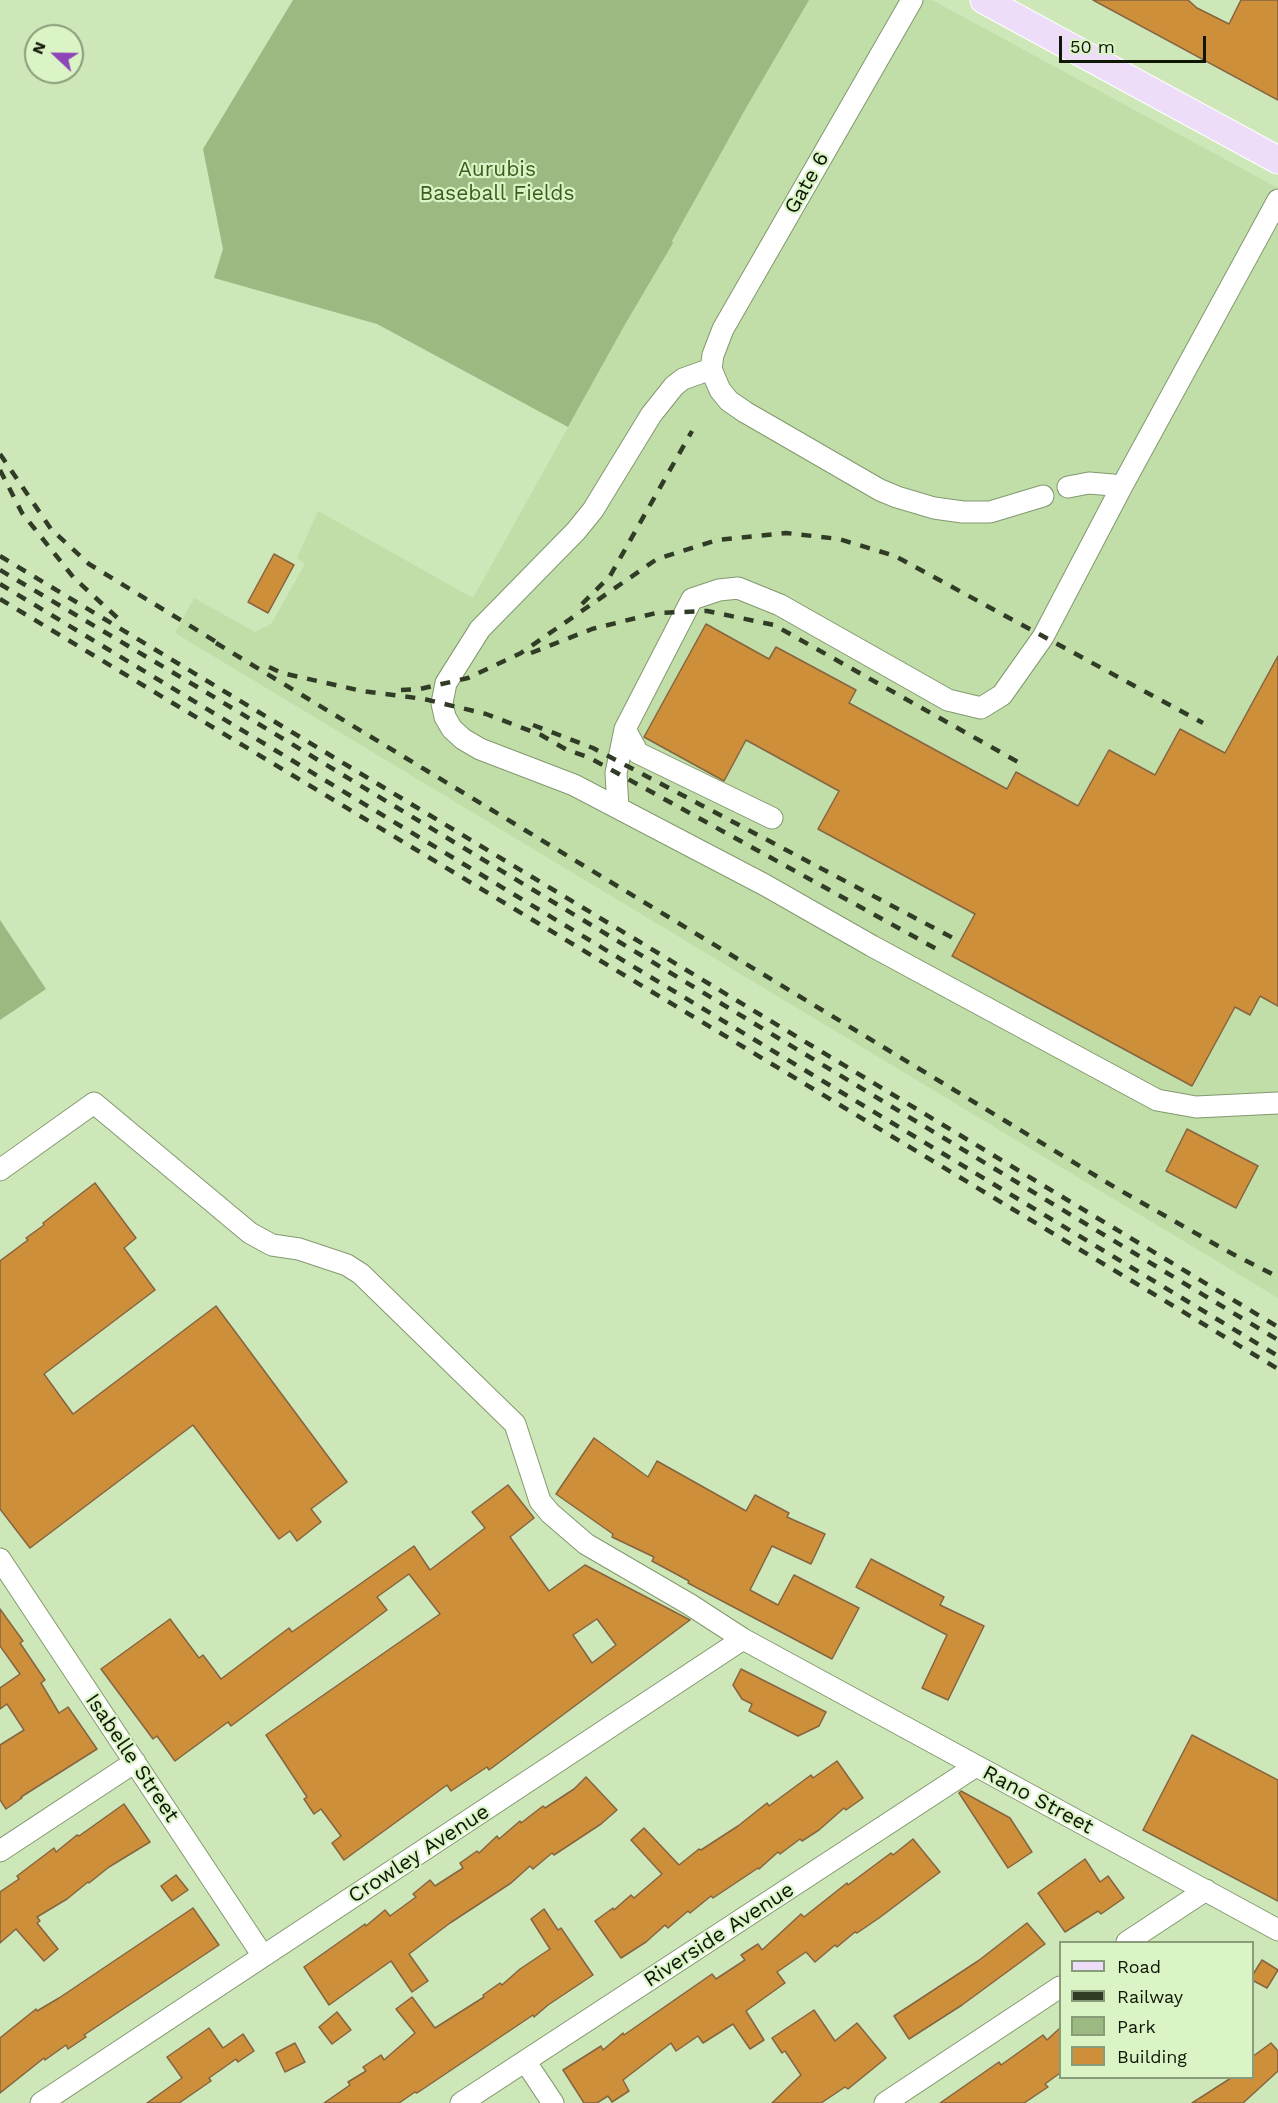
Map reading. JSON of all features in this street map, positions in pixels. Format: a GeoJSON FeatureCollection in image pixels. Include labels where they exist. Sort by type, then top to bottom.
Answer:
{"type":"FeatureCollection","features":[{"type":"Feature","properties":{"kind":"main road"},"geometry":{"type":"LineString","coordinates":[[984,0],[1278,160]]}},
{"type":"Feature","properties":{"kind":"street","name":"Gate 6"},"geometry":{"type":"LineString","coordinates":[[711,369],[713,355],[723,329],[912,0]]}},
{"type":"Feature","properties":{"kind":"street"},"geometry":{"type":"LineString","coordinates":[[618,808],[616,773],[625,729],[692,599],[719,590],[738,588],[780,605],[948,700],[981,708],[1002,695],[1043,637],[1121,488],[1278,200]]}},
{"type":"Feature","properties":{"kind":"street"},"geometry":{"type":"LineString","coordinates":[[1043,496],[990,512],[934,508],[897,497],[880,490],[729,401],[720,390],[711,369],[683,379],[662,400],[593,510],[576,531],[480,629],[446,683],[442,703],[446,717],[452,729],[464,740],[480,749],[574,785],[765,885],[872,946],[1157,1100],[1196,1107],[1268,1105],[1278,1102]]}},
{"type":"Feature","properties":{"kind":"street"},"geometry":{"type":"LineString","coordinates":[[1068,487],[1089,483],[1121,488]]}},
{"type":"Feature","properties":{"kind":"street"},"geometry":{"type":"LineString","coordinates":[[625,729],[638,753],[772,818]]}},
{"type":"Feature","properties":{"kind":"street"},"geometry":{"type":"LineString","coordinates":[[0,1170],[94,1103],[250,1233],[272,1245],[299,1249],[347,1265],[361,1274],[515,1424],[540,1501],[550,1513],[586,1544],[689,1604],[743,1639]]}},
{"type":"Feature","properties":{"kind":"street","name":"Isabelle Street"},"geometry":{"type":"LineString","coordinates":[[2,1566],[263,1956]]}},
{"type":"Feature","properties":{"kind":"street","name":"Rano Street"},"geometry":{"type":"LineString","coordinates":[[743,1639],[1278,1930]]}},
{"type":"Feature","properties":{"kind":"street","name":"Crowley Avenue"},"geometry":{"type":"LineString","coordinates":[[41,2103],[743,1639]]}},
{"type":"Feature","properties":{"kind":"street"},"geometry":{"type":"LineString","coordinates":[[0,1851],[135,1762]]}},
{"type":"Feature","properties":{"kind":"street","name":"Riverside Avenue"},"geometry":{"type":"LineString","coordinates":[[461,2103],[976,1766]]}},
{"type":"Feature","properties":{"kind":"street"},"geometry":{"type":"LineString","coordinates":[[1129,1941],[1206,1890]]}},
{"type":"Feature","properties":{"kind":"street"},"geometry":{"type":"LineString","coordinates":[[885,2103],[1059,1988]]}},
{"type":"Feature","properties":{"kind":"street"},"geometry":{"type":"LineString","coordinates":[[525,2061],[553,2103]]}},
{"type":"Feature","properties":{"kind":"shaded area"},"geometry":{"type":"Polygon","coordinates":[[[806,0],[932,0],[1278,188],[1278,1298],[175,633],[194,598],[255,632],[271,624],[305,564],[297,558],[318,511],[473,598],[806,0]]]}},
{"type":"Feature","properties":{"kind":"green space","name":"Aurubis Baseball Fields"},"geometry":{"type":"Polygon","coordinates":[[[293,0],[809,0],[568,427],[377,324],[214,278],[223,249],[203,149],[293,0]]]}},
{"type":"Feature","properties":{"kind":"green space"},"geometry":{"type":"Polygon","coordinates":[[[0,920],[46,989],[0,1020],[0,920]]]}},
{"type":"Feature","properties":{"kind":"building"},"geometry":{"type":"Polygon","coordinates":[[[1093,0],[1188,0],[1197,8],[1229,24],[1241,0],[1278,0],[1278,100],[1093,0]]]}},
{"type":"Feature","properties":{"kind":"building"},"geometry":{"type":"Polygon","coordinates":[[[274,554],[294,565],[268,613],[248,602],[274,554]]]}},
{"type":"Feature","properties":{"kind":"building"},"geometry":{"type":"Polygon","coordinates":[[[706,624],[769,659],[776,647],[856,690],[849,703],[1007,789],[1016,772],[1078,806],[1109,750],[1155,775],[1180,729],[1225,753],[1278,656],[1278,1006],[1260,996],[1250,1015],[1235,1007],[1192,1086],[952,956],[975,914],[818,829],[839,791],[746,740],[724,781],[644,737],[706,624]]]}},
{"type":"Feature","properties":{"kind":"building"},"geometry":{"type":"Polygon","coordinates":[[[1187,1129],[1258,1166],[1236,1208],[1166,1171],[1187,1129]]]}},
{"type":"Feature","properties":{"kind":"building"},"geometry":{"type":"Polygon","coordinates":[[[95,1183],[136,1238],[124,1248],[155,1290],[44,1374],[73,1414],[216,1306],[347,1482],[311,1509],[321,1522],[297,1541],[290,1531],[279,1539],[193,1425],[30,1548],[0,1509],[0,1261],[28,1240],[26,1238],[44,1225],[43,1223],[95,1183]]]}},
{"type":"Feature","properties":{"kind":"building"},"geometry":{"type":"Polygon","coordinates":[[[594,1438],[648,1477],[657,1461],[746,1511],[755,1495],[789,1513],[787,1517],[825,1534],[811,1564],[772,1546],[750,1590],[778,1605],[794,1575],[859,1608],[832,1659],[688,1583],[689,1581],[652,1561],[654,1557],[612,1537],[613,1534],[556,1494],[594,1438]]]}},
{"type":"Feature","properties":{"kind":"building"},"geometry":{"type":"Polygon","coordinates":[[[508,1485],[534,1518],[510,1537],[549,1591],[585,1565],[690,1620],[489,1770],[487,1767],[451,1791],[447,1785],[344,1860],[332,1843],[341,1836],[321,1809],[314,1814],[304,1799],[307,1797],[266,1735],[440,1614],[409,1574],[377,1597],[387,1610],[231,1726],[228,1722],[175,1761],[157,1736],[153,1739],[101,1669],[170,1619],[199,1658],[203,1655],[221,1679],[289,1628],[292,1632],[414,1546],[430,1570],[485,1528],[472,1512],[508,1485]],[[597,1619],[573,1635],[592,1663],[616,1645],[597,1619]]]}},
{"type":"Feature","properties":{"kind":"building"},"geometry":{"type":"Polygon","coordinates":[[[871,1559],[944,1597],[940,1605],[984,1626],[948,1700],[922,1688],[947,1635],[856,1587],[871,1559]]]}},
{"type":"Feature","properties":{"kind":"building"},"geometry":{"type":"Polygon","coordinates":[[[0,1609],[23,1641],[20,1643],[45,1680],[41,1683],[59,1713],[68,1707],[97,1749],[6,1809],[0,1800],[0,1745],[24,1730],[7,1704],[0,1709],[0,1688],[20,1674],[0,1646],[0,1609]]]}},
{"type":"Feature","properties":{"kind":"building"},"geometry":{"type":"Polygon","coordinates":[[[741,1669],[826,1712],[819,1726],[798,1736],[749,1711],[752,1704],[742,1699],[733,1685],[741,1669]]]}},
{"type":"Feature","properties":{"kind":"building"},"geometry":{"type":"Polygon","coordinates":[[[1192,1735],[1278,1780],[1278,1901],[1143,1830],[1192,1735]]]}},
{"type":"Feature","properties":{"kind":"building"},"geometry":{"type":"Polygon","coordinates":[[[837,1761],[863,1798],[846,1810],[844,1808],[819,1830],[802,1841],[800,1839],[780,1854],[778,1852],[759,1869],[713,1898],[711,1896],[690,1913],[688,1911],[668,1928],[665,1925],[646,1942],[621,1958],[595,1921],[613,1908],[614,1910],[631,1895],[634,1898],[662,1874],[631,1840],[644,1828],[679,1865],[699,1849],[701,1850],[738,1826],[767,1803],[769,1806],[811,1775],[813,1778],[837,1761]]]}},
{"type":"Feature","properties":{"kind":"building"},"geometry":{"type":"Polygon","coordinates":[[[586,1777],[617,1810],[601,1824],[554,1855],[552,1853],[533,1869],[530,1866],[511,1883],[450,1923],[409,1954],[428,1981],[412,1992],[391,1961],[329,2005],[304,1967],[365,1924],[366,1926],[385,1910],[390,1916],[416,1897],[413,1894],[430,1880],[435,1886],[463,1868],[460,1863],[477,1851],[479,1853],[497,1836],[499,1839],[520,1821],[521,1823],[543,1806],[545,1808],[574,1789],[586,1777]]]}},
{"type":"Feature","properties":{"kind":"building"},"geometry":{"type":"Polygon","coordinates":[[[961,1791],[1010,1818],[1032,1852],[1008,1868],[959,1793],[961,1791]]]}},
{"type":"Feature","properties":{"kind":"building"},"geometry":{"type":"Polygon","coordinates":[[[124,1804],[150,1842],[109,1867],[67,1899],[37,1917],[40,1921],[37,1923],[58,1949],[44,1961],[16,1929],[0,1943],[0,1892],[19,1879],[17,1876],[54,1848],[56,1852],[124,1804]]]}},
{"type":"Feature","properties":{"kind":"building"},"geometry":{"type":"Polygon","coordinates":[[[913,1839],[940,1872],[879,1918],[857,1933],[855,1932],[837,1947],[835,1945],[815,1962],[806,1952],[777,1972],[785,1983],[746,2011],[764,2040],[750,2049],[733,2024],[703,2043],[698,2036],[676,2051],[671,2043],[623,2080],[629,2091],[612,2102],[608,2096],[597,2103],[584,2103],[563,2070],[601,2046],[603,2050],[623,2033],[624,2035],[712,1974],[716,1979],[745,1960],[741,1955],[758,1944],[762,1950],[801,1914],[804,1917],[847,1883],[848,1885],[913,1839]]]}},
{"type":"Feature","properties":{"kind":"building"},"geometry":{"type":"Polygon","coordinates":[[[1085,1859],[1100,1882],[1108,1876],[1124,1898],[1101,1914],[1098,1911],[1065,1932],[1038,1893],[1085,1859]]]}},
{"type":"Feature","properties":{"kind":"building"},"geometry":{"type":"Polygon","coordinates":[[[176,1875],[188,1890],[172,1901],[161,1886],[176,1875]]]}},
{"type":"Feature","properties":{"kind":"building"},"geometry":{"type":"Polygon","coordinates":[[[193,1908],[219,1945],[84,2035],[86,2037],[68,2049],[66,2045],[45,2060],[44,2058],[0,2093],[0,2038],[36,2009],[37,2011],[59,1998],[193,1908]]]}},
{"type":"Feature","properties":{"kind":"building"},"geometry":{"type":"Polygon","coordinates":[[[544,1909],[558,1930],[561,1928],[593,1975],[534,2017],[533,2015],[399,2103],[324,2103],[350,2085],[348,2082],[366,2071],[363,2067],[381,2055],[384,2060],[415,2033],[396,2009],[412,1997],[435,2028],[484,1997],[483,1995],[500,1983],[502,1985],[520,1969],[550,1949],[531,1919],[544,1909]]]}},
{"type":"Feature","properties":{"kind":"building"},"geometry":{"type":"Polygon","coordinates":[[[1027,1923],[1045,1944],[962,2005],[909,2039],[894,2016],[978,1961],[1027,1923]]]}},
{"type":"Feature","properties":{"kind":"building"},"geometry":{"type":"Polygon","coordinates":[[[1262,1960],[1278,1970],[1267,1988],[1254,1981],[1254,1973],[1262,1960]]]}},
{"type":"Feature","properties":{"kind":"building"},"geometry":{"type":"Polygon","coordinates":[[[814,2010],[835,2041],[857,2023],[886,2058],[848,2089],[845,2087],[821,2103],[772,2103],[801,2075],[785,2051],[782,2053],[772,2038],[814,2010]]]}},
{"type":"Feature","properties":{"kind":"building"},"geometry":{"type":"Polygon","coordinates":[[[337,2012],[351,2030],[332,2044],[319,2027],[337,2012]]]}},
{"type":"Feature","properties":{"kind":"building"},"geometry":{"type":"Polygon","coordinates":[[[209,2028],[223,2048],[243,2034],[254,2051],[238,2062],[236,2059],[209,2078],[211,2081],[179,2103],[147,2103],[182,2078],[167,2057],[209,2028]]]}},
{"type":"Feature","properties":{"kind":"building"},"geometry":{"type":"Polygon","coordinates":[[[1059,2029],[1059,2074],[1045,2084],[1048,2087],[1024,2103],[940,2103],[999,2062],[1001,2065],[1043,2035],[1047,2040],[1059,2029]]]}},
{"type":"Feature","properties":{"kind":"building"},"geometry":{"type":"Polygon","coordinates":[[[295,2043],[305,2062],[285,2072],[276,2053],[295,2043]]]}},
{"type":"Feature","properties":{"kind":"building"},"geometry":{"type":"Polygon","coordinates":[[[1271,2043],[1278,2051],[1278,2071],[1243,2103],[1192,2103],[1229,2079],[1254,2079],[1254,2056],[1271,2043]]]}},
{"type":"Feature","properties":{"kind":"railway"},"geometry":{"type":"LineString","coordinates":[[582,604],[610,576],[692,431]]}},
{"type":"Feature","properties":{"kind":"railway"},"geometry":{"type":"LineString","coordinates":[[0,454],[51,529],[89,564],[223,646]]}},
{"type":"Feature","properties":{"kind":"railway"},"geometry":{"type":"LineString","coordinates":[[0,470],[22,513],[74,578],[122,622]]}},
{"type":"Feature","properties":{"kind":"railway"},"geometry":{"type":"LineString","coordinates":[[401,690],[420,689],[468,678],[521,653],[657,559],[717,540],[786,533],[839,539],[895,556],[1203,723]]}},
{"type":"Feature","properties":{"kind":"railway"},"geometry":{"type":"LineString","coordinates":[[0,556],[1278,1327]]}},
{"type":"Feature","properties":{"kind":"railway"},"geometry":{"type":"LineString","coordinates":[[0,570],[1278,1340]]}},
{"type":"Feature","properties":{"kind":"railway"},"geometry":{"type":"LineString","coordinates":[[0,584],[1278,1356]]}},
{"type":"Feature","properties":{"kind":"railway"},"geometry":{"type":"LineString","coordinates":[[0,599],[1278,1369]]}},
{"type":"Feature","properties":{"kind":"railway"},"geometry":{"type":"LineString","coordinates":[[531,653],[592,629],[656,613],[707,611],[774,625],[1018,762]]}},
{"type":"Feature","properties":{"kind":"railway"},"geometry":{"type":"LineString","coordinates":[[216,643],[1116,1188],[1278,1277]]}},
{"type":"Feature","properties":{"kind":"railway"},"geometry":{"type":"LineString","coordinates":[[269,667],[282,673],[362,691],[424,699],[486,714],[541,735],[567,750],[588,757],[942,952]]}},
{"type":"Feature","properties":{"kind":"railway"},"geometry":{"type":"LineString","coordinates":[[533,725],[593,748],[953,938]]}}]}
